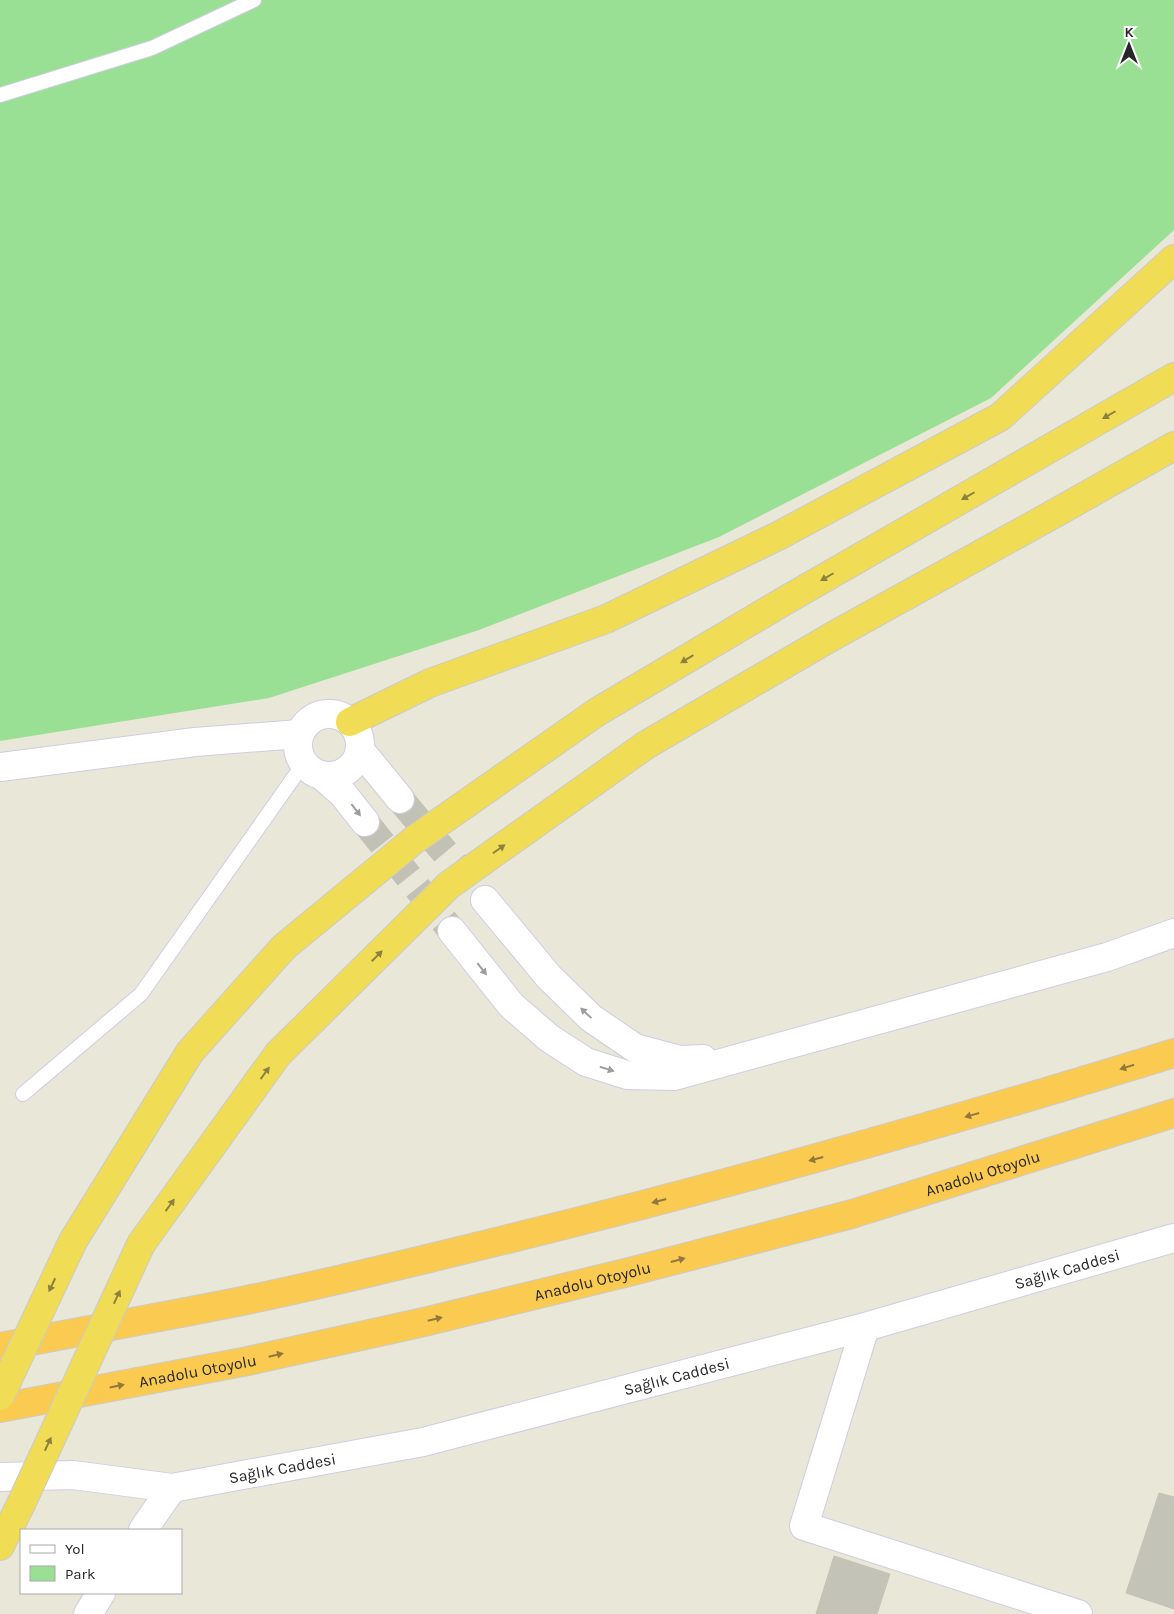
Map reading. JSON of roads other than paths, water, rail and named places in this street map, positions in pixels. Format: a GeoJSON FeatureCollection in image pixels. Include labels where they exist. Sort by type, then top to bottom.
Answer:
{"type":"FeatureCollection","features":[{"type":"Feature","properties":{"kind":"highway"},"geometry":{"type":"LineString","coordinates":[[350,722],[430,683],[606,619],[778,536],[1000,417],[1174,259]]}},
{"type":"Feature","properties":{"kind":"highway"},"geometry":{"type":"LineString","coordinates":[[0,1396],[73,1241],[190,1052],[284,947],[414,840],[598,712],[786,600],[1174,377]]}},
{"type":"Feature","properties":{"kind":"highway"},"geometry":{"type":"LineString","coordinates":[[0,1546],[141,1244],[278,1054],[449,885],[646,745],[833,636],[1059,512],[1174,446]]}},
{"type":"Feature","properties":{"kind":"highway"},"geometry":{"type":"LineString","coordinates":[[0,1346],[229,1304],[414,1262],[610,1214],[816,1159],[1023,1100],[1174,1053]]}},
{"type":"Feature","properties":{"kind":"highway","name":"Anadolu Otoyolu"},"geometry":{"type":"LineString","coordinates":[[0,1408],[248,1361],[424,1322],[633,1271],[852,1214],[1174,1113]]}},
{"type":"Feature","properties":{"kind":"street"},"geometry":{"type":"LineString","coordinates":[[313,769],[331,776],[350,768],[356,760],[360,750],[360,740],[356,730],[342,716],[322,714],[312,718],[304,725],[299,734],[299,754],[313,769],[343,794],[365,822]]}},
{"type":"Feature","properties":{"kind":"street"},"geometry":{"type":"LineString","coordinates":[[0,767],[195,742],[299,734]]}},
{"type":"Feature","properties":{"kind":"street"},"geometry":{"type":"LineString","coordinates":[[360,750],[400,799]]}},
{"type":"Feature","properties":{"kind":"street"},"geometry":{"type":"LineString","coordinates":[[485,900],[549,977],[591,1018],[635,1048],[680,1060],[744,1056]]}},
{"type":"Feature","properties":{"kind":"street"},"geometry":{"type":"LineString","coordinates":[[452,931],[511,1005],[549,1038],[586,1062],[627,1075],[674,1076],[1107,958],[1174,933]]}},
{"type":"Feature","properties":{"kind":"street","name":"Sağlık Caddesi"},"geometry":{"type":"LineString","coordinates":[[0,1477],[73,1475],[172,1488],[423,1442],[864,1328],[1174,1238]]}},
{"type":"Feature","properties":{"kind":"street"},"geometry":{"type":"LineString","coordinates":[[864,1328],[804,1526],[1078,1614]]}},
{"type":"Feature","properties":{"kind":"street"},"geometry":{"type":"LineString","coordinates":[[144,1529],[172,1488]]}},
{"type":"Feature","properties":{"kind":"street"},"geometry":{"type":"LineString","coordinates":[[88,1614],[99,1594]]}},
{"type":"Feature","properties":{"kind":"lane"},"geometry":{"type":"LineString","coordinates":[[0,96],[152,48],[254,0]]}},
{"type":"Feature","properties":{"kind":"lane"},"geometry":{"type":"LineString","coordinates":[[23,1094],[141,994],[313,769]]}},
{"type":"Feature","properties":{"kind":"tunnel"},"geometry":{"type":"LineString","coordinates":[[400,799],[485,900]]}},
{"type":"Feature","properties":{"kind":"tunnel"},"geometry":{"type":"LineString","coordinates":[[365,822],[452,931]]}}]}
